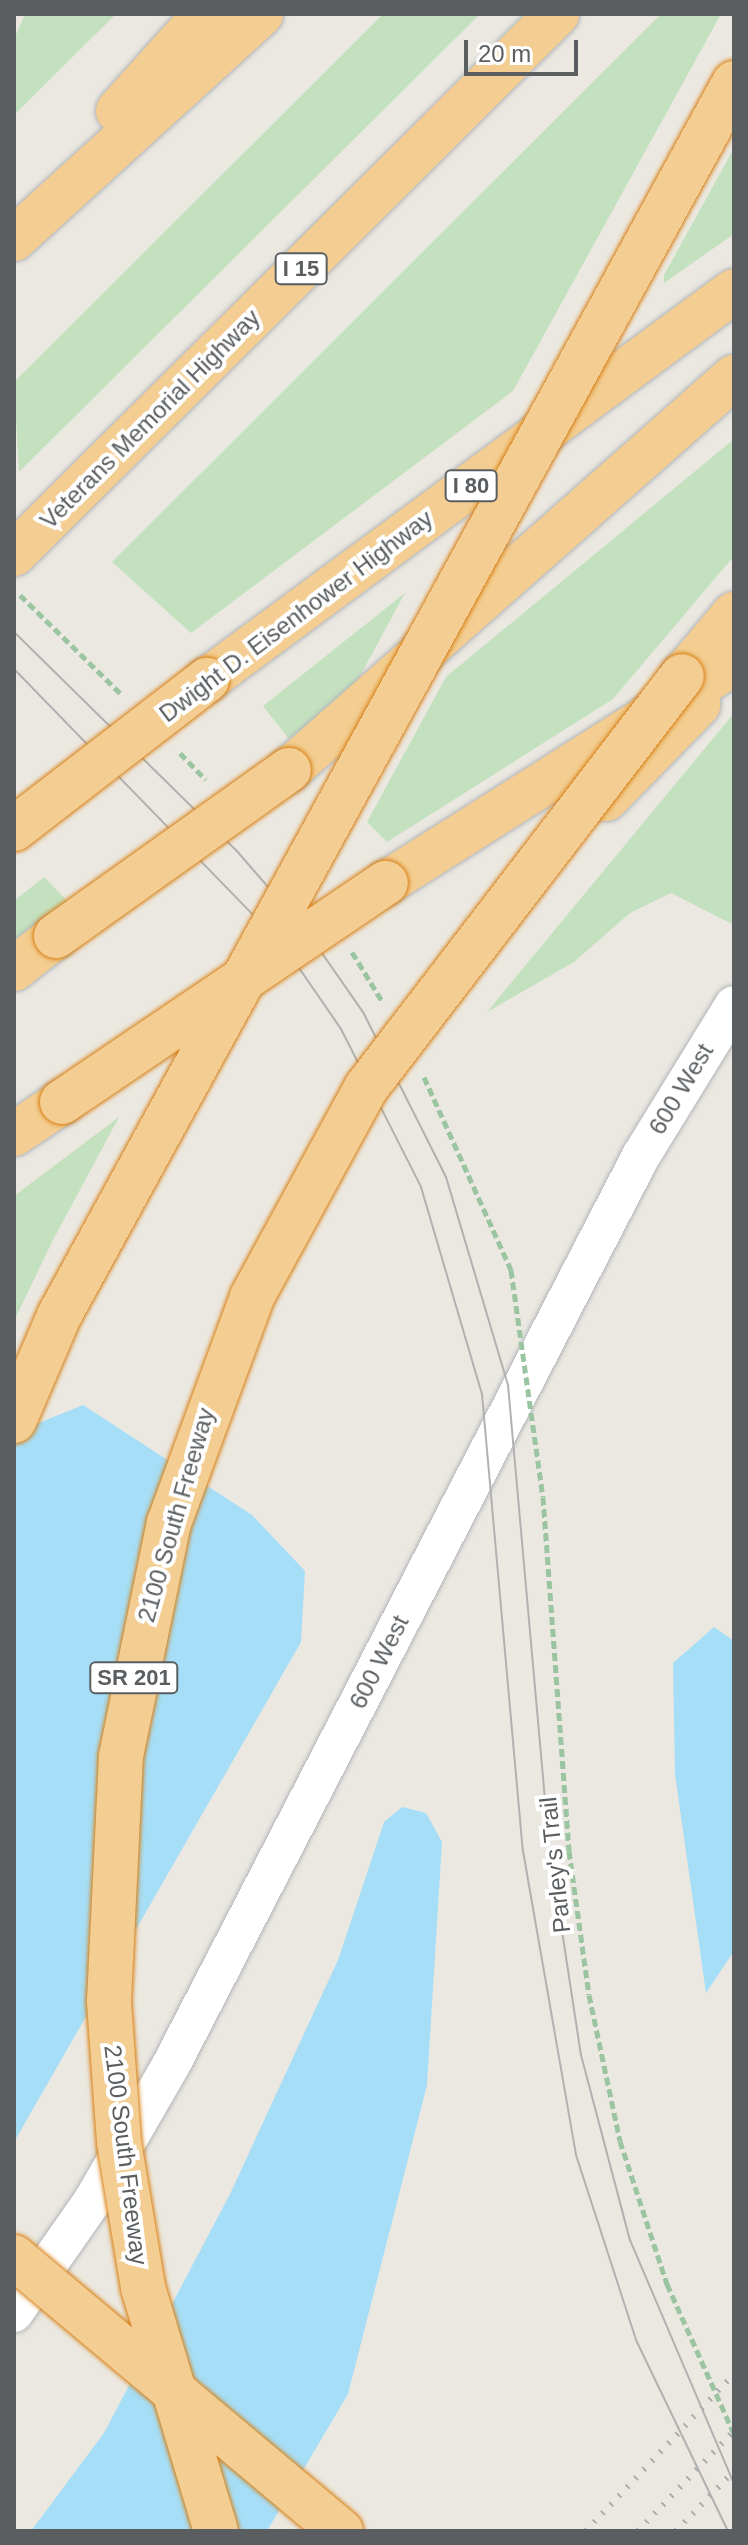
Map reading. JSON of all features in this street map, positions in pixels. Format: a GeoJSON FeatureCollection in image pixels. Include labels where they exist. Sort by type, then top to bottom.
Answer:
{"type":"FeatureCollection","features":[{"type":"Feature","properties":{"kind":"highway"},"geometry":{"type":"LineString","coordinates":[[14,227],[205,14]]}},
{"type":"Feature","properties":{"kind":"highway"},"geometry":{"type":"LineString","coordinates":[[14,239],[261,14]]}},
{"type":"Feature","properties":{"kind":"highway","name":"Veterans Memorial Highway"},"geometry":{"type":"LineString","coordinates":[[14,554],[557,14]]}},
{"type":"Feature","properties":{"kind":"highway"},"geometry":{"type":"LineString","coordinates":[[14,1421],[59,1316],[734,83]]}},
{"type":"Feature","properties":{"kind":"highway","name":"Dwight D. Eisenhower Highway"},"geometry":{"type":"LineString","coordinates":[[14,829],[207,680],[734,291]]}},
{"type":"Feature","properties":{"kind":"highway"},"geometry":{"type":"LineString","coordinates":[[14,969],[289,770],[734,377]]}},
{"type":"Feature","properties":{"kind":"highway"},"geometry":{"type":"LineString","coordinates":[[504,904],[734,614]]}},
{"type":"Feature","properties":{"kind":"highway"},"geometry":{"type":"LineString","coordinates":[[504,904],[734,666]]}},
{"type":"Feature","properties":{"kind":"highway"},"geometry":{"type":"LineString","coordinates":[[14,1134],[386,883],[734,666]]}},
{"type":"Feature","properties":{"kind":"highway","name":"2100 South Freeway"},"geometry":{"type":"LineString","coordinates":[[216,2531],[156,2339],[119,2142],[110,1899],[131,1693],[179,1489],[252,1297],[366,1088],[504,904]]}},
{"type":"Feature","properties":{"kind":"highway"},"geometry":{"type":"LineString","coordinates":[[14,2257],[341,2531]]}},
{"type":"Feature","properties":{"kind":"street","name":"600 West"},"geometry":{"type":"LineString","coordinates":[[14,2313],[93,2200],[172,2063],[641,1156],[734,1005]]}},
{"type":"Feature","properties":{"kind":"path","name":"Parley's Trail"},"geometry":{"type":"LineString","coordinates":[[511,1270],[543,1497],[569,1851],[589,1995],[620,2141],[667,2284],[734,2434]]}},
{"type":"Feature","properties":{"kind":"green space"},"geometry":{"type":"Polygon","coordinates":[[[25,14],[116,14],[14,115],[14,39],[25,14]]]}},
{"type":"Feature","properties":{"kind":"green space"},"geometry":{"type":"Polygon","coordinates":[[[383,14],[480,14],[19,472],[14,382],[383,14]]]}},
{"type":"Feature","properties":{"kind":"green space"},"geometry":{"type":"Polygon","coordinates":[[[661,14],[721,14],[513,391],[191,633],[112,562],[661,14]]]}},
{"type":"Feature","properties":{"kind":"green space"},"geometry":{"type":"Polygon","coordinates":[[[734,148],[734,234],[664,283],[664,275],[734,148]]]}},
{"type":"Feature","properties":{"kind":"green space"},"geometry":{"type":"Polygon","coordinates":[[[734,439],[734,556],[613,699],[387,842],[367,822],[446,677],[734,439]]]}},
{"type":"Feature","properties":{"kind":"green space"},"geometry":{"type":"Polygon","coordinates":[[[405,593],[353,689],[289,739],[263,706],[405,593]]]}},
{"type":"Feature","properties":{"kind":"green space"},"geometry":{"type":"Polygon","coordinates":[[[734,713],[734,925],[671,893],[630,913],[574,962],[487,1012],[734,713]]]}},
{"type":"Feature","properties":{"kind":"green space"},"geometry":{"type":"Polygon","coordinates":[[[44,877],[78,912],[14,965],[14,901],[44,877]]]}},
{"type":"Feature","properties":{"kind":"green space"},"geometry":{"type":"Polygon","coordinates":[[[119,1117],[53,1240],[14,1321],[14,1196],[119,1117]]]}},
{"type":"Feature","properties":{"kind":"water"},"geometry":{"type":"Polygon","coordinates":[[[83,1405],[252,1515],[305,1571],[301,1642],[14,2142],[14,1433],[83,1405]]]}},
{"type":"Feature","properties":{"kind":"water"},"geometry":{"type":"Polygon","coordinates":[[[714,1627],[734,1641],[734,1951],[706,1993],[675,1774],[673,1663],[714,1627]]]}},
{"type":"Feature","properties":{"kind":"water"},"geometry":{"type":"Polygon","coordinates":[[[402,1807],[426,1813],[442,1842],[427,2085],[348,2394],[267,2531],[31,2531],[104,2433],[230,2194],[338,1960],[384,1822],[402,1807]]]}},
{"type":"Feature","properties":{"kind":"tram line"},"geometry":{"type":"LineString","coordinates":[[14,632],[236,850],[308,933],[363,1012],[446,1177],[508,1385],[549,1846],[581,2055],[630,2240],[734,2484]]}},
{"type":"Feature","properties":{"kind":"tram line"},"geometry":{"type":"LineString","coordinates":[[14,669],[286,949],[341,1029],[421,1187],[482,1394],[523,1851],[576,2155],[636,2340],[728,2531]]}},
{"type":"Feature","properties":{"kind":"railway"},"geometry":{"type":"LineString","coordinates":[[586,2531],[734,2374]]}},
{"type":"Feature","properties":{"kind":"railway"},"geometry":{"type":"LineString","coordinates":[[638,2531],[734,2431]]}},
{"type":"Feature","properties":{"kind":"railway"},"geometry":{"type":"LineString","coordinates":[[676,2531],[734,2471]]}}]}
